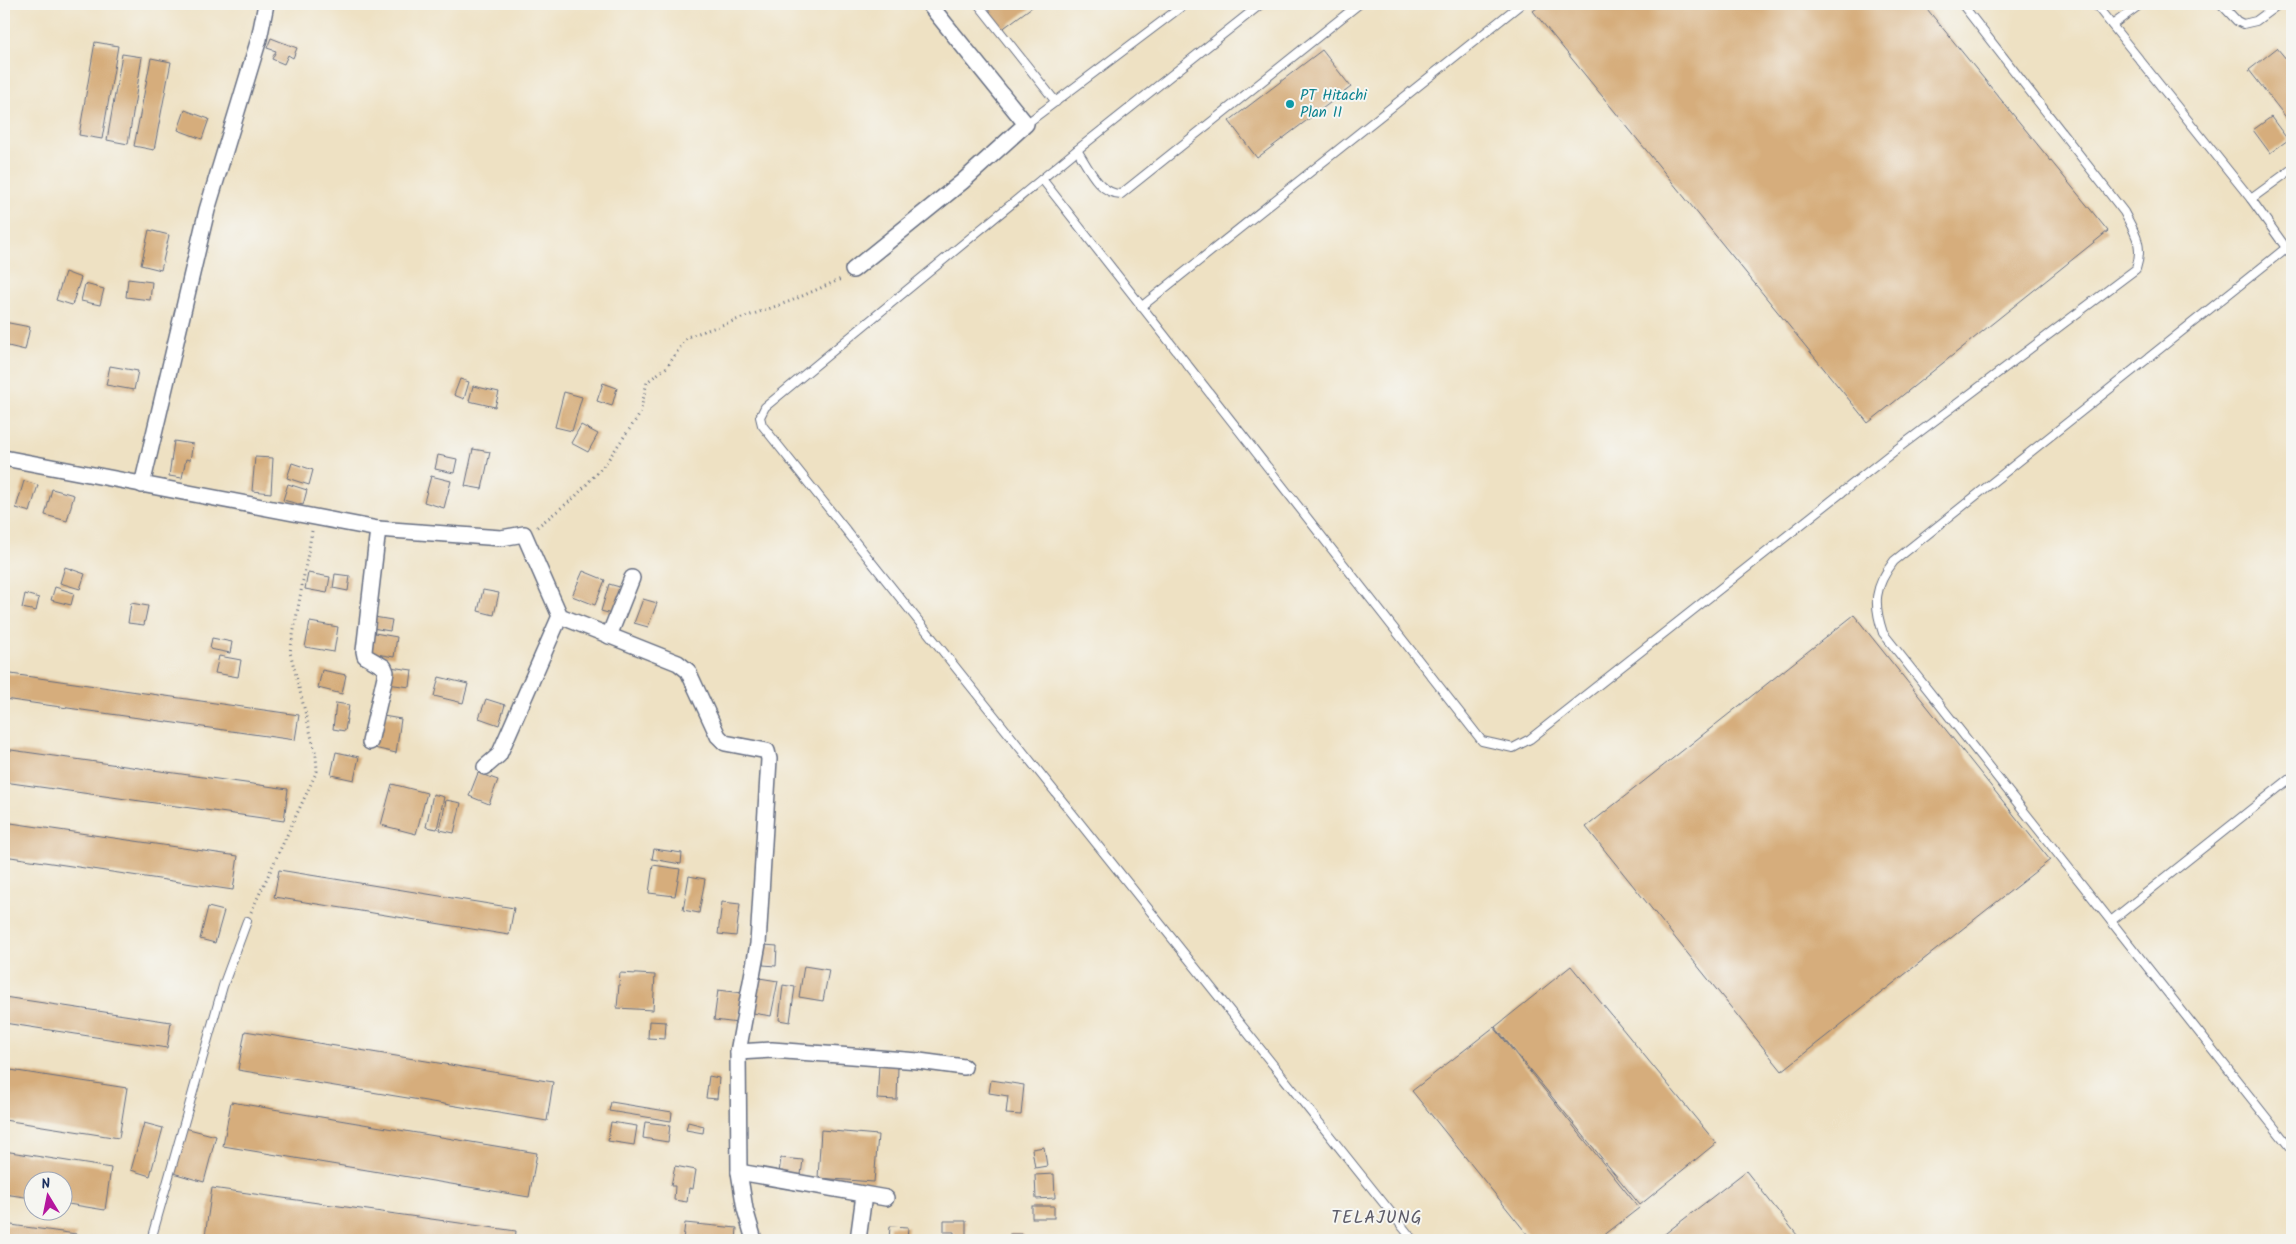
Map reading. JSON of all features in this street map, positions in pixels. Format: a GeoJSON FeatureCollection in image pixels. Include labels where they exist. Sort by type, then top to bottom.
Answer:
{"type":"FeatureCollection","features":[{"type":"Feature","properties":{"kind":"street"},"geometry":{"type":"LineString","coordinates":[[142,485],[207,210],[259,39],[266,4]]}},
{"type":"Feature","properties":{"kind":"street"},"geometry":{"type":"LineString","coordinates":[[853,270],[962,182],[1026,124],[929,4]]}},
{"type":"Feature","properties":{"kind":"street"},"geometry":{"type":"LineString","coordinates":[[4,458],[378,530],[501,538],[524,534],[560,616],[678,663],[688,671],[718,736],[725,743],[767,751],[769,759],[758,944],[738,1052],[739,1172],[745,1210],[754,1240]]}},
{"type":"Feature","properties":{"kind":"street"},"geometry":{"type":"LineString","coordinates":[[370,742],[386,672],[384,667],[365,656],[364,651],[378,530]]}},
{"type":"Feature","properties":{"kind":"street"},"geometry":{"type":"LineString","coordinates":[[609,636],[632,578]]}},
{"type":"Feature","properties":{"kind":"street"},"geometry":{"type":"LineString","coordinates":[[485,767],[499,755],[560,616]]}},
{"type":"Feature","properties":{"kind":"street"},"geometry":{"type":"LineString","coordinates":[[738,1052],[772,1050],[919,1061],[964,1067]]}},
{"type":"Feature","properties":{"kind":"street"},"geometry":{"type":"LineString","coordinates":[[739,1172],[886,1198]]}},
{"type":"Feature","properties":{"kind":"street"},"geometry":{"type":"LineString","coordinates":[[858,1240],[864,1195]]}},
{"type":"Feature","properties":{"kind":"lane"},"geometry":{"type":"LineString","coordinates":[[978,4],[1056,102]]}},
{"type":"Feature","properties":{"kind":"lane"},"geometry":{"type":"LineString","coordinates":[[1170,4],[1176,12]]}},
{"type":"Feature","properties":{"kind":"lane"},"geometry":{"type":"LineString","coordinates":[[1026,124],[1186,4]]}},
{"type":"Feature","properties":{"kind":"lane"},"geometry":{"type":"LineString","coordinates":[[1261,4],[1077,150],[765,407],[760,417],[762,425],[1413,1240]]}},
{"type":"Feature","properties":{"kind":"lane"},"geometry":{"type":"LineString","coordinates":[[1077,150],[1104,189],[1113,194],[1121,194],[1359,4]]}},
{"type":"Feature","properties":{"kind":"lane"},"geometry":{"type":"LineString","coordinates":[[1141,307],[1521,4]]}},
{"type":"Feature","properties":{"kind":"lane"},"geometry":{"type":"LineString","coordinates":[[1042,179],[1482,741],[1513,748],[1537,733],[1893,452],[2136,269],[2141,254],[2140,247],[2124,212],[1962,4]]}},
{"type":"Feature","properties":{"kind":"lane"},"geometry":{"type":"LineString","coordinates":[[2095,4],[2251,199],[2292,256]]}},
{"type":"Feature","properties":{"kind":"lane"},"geometry":{"type":"LineString","coordinates":[[2112,25],[2141,4]]}},
{"type":"Feature","properties":{"kind":"lane"},"geometry":{"type":"LineString","coordinates":[[2221,4],[2237,21],[2243,24],[2256,21],[2279,4]]}},
{"type":"Feature","properties":{"kind":"lane"},"geometry":{"type":"LineString","coordinates":[[2251,199],[2292,169]]}},
{"type":"Feature","properties":{"kind":"lane"},"geometry":{"type":"LineString","coordinates":[[2286,248],[1894,561],[1883,575],[1877,593],[1876,612],[1883,633],[2292,1150]]}},
{"type":"Feature","properties":{"kind":"lane"},"geometry":{"type":"LineString","coordinates":[[2111,921],[2292,777]]}},
{"type":"Feature","properties":{"kind":"lane"},"geometry":{"type":"LineString","coordinates":[[151,1240],[223,986],[247,921]]}},
{"type":"Feature","properties":{"kind":"path"},"geometry":{"type":"LineString","coordinates":[[524,534],[542,525],[555,514],[606,464],[640,414],[647,382],[667,367],[687,337],[822,289],[838,282],[853,270]]}},
{"type":"Feature","properties":{"kind":"path"},"geometry":{"type":"LineString","coordinates":[[247,921],[317,771],[316,755],[290,652],[314,518]]}},
{"type":"Feature","properties":{"kind":"building"},"geometry":{"type":"Polygon","coordinates":[[[981,4],[1036,4],[1001,30],[981,4]]]}},
{"type":"Feature","properties":{"kind":"building"},"geometry":{"type":"Polygon","coordinates":[[[1542,4],[1923,4],[2108,231],[1868,423],[1533,11],[1542,4]]]}},
{"type":"Feature","properties":{"kind":"building"},"geometry":{"type":"Polygon","coordinates":[[[271,38],[297,48],[293,58],[288,55],[284,64],[272,59],[276,51],[267,48],[271,38]]]}},
{"type":"Feature","properties":{"kind":"building"},"geometry":{"type":"Polygon","coordinates":[[[95,42],[118,46],[102,139],[79,135],[95,42]]]}},
{"type":"Feature","properties":{"kind":"building"},"geometry":{"type":"Polygon","coordinates":[[[2277,48],[2292,66],[2292,125],[2249,70],[2277,48]]]}},
{"type":"Feature","properties":{"kind":"building","name":"PT Hitachi Plan II"},"geometry":{"type":"Polygon","coordinates":[[[1322,50],[1351,87],[1257,158],[1229,121],[1322,50]]]}},
{"type":"Feature","properties":{"kind":"building"},"geometry":{"type":"Polygon","coordinates":[[[122,54],[142,57],[128,144],[107,140],[122,54]]]}},
{"type":"Feature","properties":{"kind":"building"},"geometry":{"type":"Polygon","coordinates":[[[151,58],[171,62],[154,150],[134,146],[151,58]]]}},
{"type":"Feature","properties":{"kind":"building"},"geometry":{"type":"Polygon","coordinates":[[[185,110],[209,119],[202,139],[178,130],[185,110]]]}},
{"type":"Feature","properties":{"kind":"building"},"geometry":{"type":"Polygon","coordinates":[[[2271,117],[2288,140],[2270,153],[2253,130],[2271,117]]]}},
{"type":"Feature","properties":{"kind":"building"},"geometry":{"type":"Polygon","coordinates":[[[149,230],[169,235],[161,270],[141,265],[149,230]]]}},
{"type":"Feature","properties":{"kind":"building"},"geometry":{"type":"Polygon","coordinates":[[[65,272],[81,278],[72,305],[56,300],[65,272]]]}},
{"type":"Feature","properties":{"kind":"building"},"geometry":{"type":"Polygon","coordinates":[[[128,279],[152,282],[150,300],[126,297],[128,279]]]}},
{"type":"Feature","properties":{"kind":"building"},"geometry":{"type":"Polygon","coordinates":[[[85,284],[104,289],[100,305],[81,301],[85,284]]]}},
{"type":"Feature","properties":{"kind":"building"},"geometry":{"type":"Polygon","coordinates":[[[4,322],[30,327],[25,350],[4,345],[4,322]]]}},
{"type":"Feature","properties":{"kind":"building"},"geometry":{"type":"Polygon","coordinates":[[[110,366],[138,371],[134,390],[106,385],[110,366]]]}},
{"type":"Feature","properties":{"kind":"building"},"geometry":{"type":"Polygon","coordinates":[[[460,379],[469,382],[464,399],[454,395],[460,379]]]}},
{"type":"Feature","properties":{"kind":"building"},"geometry":{"type":"Polygon","coordinates":[[[603,383],[617,388],[612,406],[597,401],[603,383]]]}},
{"type":"Feature","properties":{"kind":"building"},"geometry":{"type":"Polygon","coordinates":[[[473,386],[499,392],[495,407],[469,401],[473,386]]]}},
{"type":"Feature","properties":{"kind":"building"},"geometry":{"type":"Polygon","coordinates":[[[564,392],[582,397],[572,431],[555,427],[564,392]]]}},
{"type":"Feature","properties":{"kind":"building"},"geometry":{"type":"Polygon","coordinates":[[[581,425],[598,434],[588,452],[571,443],[581,425]]]}},
{"type":"Feature","properties":{"kind":"building"},"geometry":{"type":"Polygon","coordinates":[[[174,441],[193,444],[190,460],[186,459],[182,478],[169,476],[174,441]]]}},
{"type":"Feature","properties":{"kind":"building"},"geometry":{"type":"Polygon","coordinates":[[[473,449],[490,452],[482,489],[465,486],[473,449]]]}},
{"type":"Feature","properties":{"kind":"building"},"geometry":{"type":"Polygon","coordinates":[[[438,455],[457,459],[454,473],[435,469],[438,455]]]}},
{"type":"Feature","properties":{"kind":"building"},"geometry":{"type":"Polygon","coordinates":[[[255,457],[273,458],[271,493],[252,491],[255,457]]]}},
{"type":"Feature","properties":{"kind":"building"},"geometry":{"type":"Polygon","coordinates":[[[292,463],[313,470],[309,485],[287,478],[292,463]]]}},
{"type":"Feature","properties":{"kind":"building"},"geometry":{"type":"Polygon","coordinates":[[[431,476],[451,481],[444,508],[424,502],[431,476]]]}},
{"type":"Feature","properties":{"kind":"building"},"geometry":{"type":"Polygon","coordinates":[[[24,481],[38,485],[30,512],[16,508],[24,481]]]}},
{"type":"Feature","properties":{"kind":"building"},"geometry":{"type":"Polygon","coordinates":[[[288,484],[307,490],[303,505],[283,500],[288,484]]]}},
{"type":"Feature","properties":{"kind":"building"},"geometry":{"type":"Polygon","coordinates":[[[52,489],[74,495],[67,521],[45,515],[52,489]]]}},
{"type":"Feature","properties":{"kind":"building"},"geometry":{"type":"Polygon","coordinates":[[[65,567],[85,574],[80,589],[60,583],[65,567]]]}},
{"type":"Feature","properties":{"kind":"building"},"geometry":{"type":"Polygon","coordinates":[[[583,571],[605,580],[595,605],[572,596],[583,571]]]}},
{"type":"Feature","properties":{"kind":"building"},"geometry":{"type":"Polygon","coordinates":[[[308,573],[330,577],[327,593],[305,589],[308,573]]]}},
{"type":"Feature","properties":{"kind":"building"},"geometry":{"type":"Polygon","coordinates":[[[335,574],[350,576],[348,591],[333,588],[335,574]]]}},
{"type":"Feature","properties":{"kind":"building"},"geometry":{"type":"Polygon","coordinates":[[[609,584],[623,588],[615,615],[601,611],[609,584]]]}},
{"type":"Feature","properties":{"kind":"building"},"geometry":{"type":"Polygon","coordinates":[[[55,587],[74,593],[71,605],[51,600],[55,587]]]}},
{"type":"Feature","properties":{"kind":"building"},"geometry":{"type":"Polygon","coordinates":[[[483,590],[499,593],[494,615],[478,611],[483,590]]]}},
{"type":"Feature","properties":{"kind":"building"},"geometry":{"type":"Polygon","coordinates":[[[25,594],[39,598],[36,611],[22,608],[25,594]]]}},
{"type":"Feature","properties":{"kind":"building"},"geometry":{"type":"Polygon","coordinates":[[[643,599],[657,603],[648,627],[634,623],[643,599]]]}},
{"type":"Feature","properties":{"kind":"building"},"geometry":{"type":"Polygon","coordinates":[[[131,603],[148,606],[144,625],[128,623],[131,603]]]}},
{"type":"Feature","properties":{"kind":"building"},"geometry":{"type":"Polygon","coordinates":[[[1854,615],[2050,860],[1782,1071],[1586,827],[1854,615]]]}},
{"type":"Feature","properties":{"kind":"building"},"geometry":{"type":"Polygon","coordinates":[[[374,617],[392,620],[390,631],[372,628],[374,617]]]}},
{"type":"Feature","properties":{"kind":"building"},"geometry":{"type":"Polygon","coordinates":[[[310,622],[338,627],[334,652],[305,647],[310,622]]]}},
{"type":"Feature","properties":{"kind":"building"},"geometry":{"type":"Polygon","coordinates":[[[369,632],[397,637],[394,657],[365,652],[369,632]]]}},
{"type":"Feature","properties":{"kind":"building"},"geometry":{"type":"Polygon","coordinates":[[[212,638],[232,642],[230,653],[210,649],[212,638]]]}},
{"type":"Feature","properties":{"kind":"building"},"geometry":{"type":"Polygon","coordinates":[[[219,656],[241,660],[238,677],[215,673],[219,656]]]}},
{"type":"Feature","properties":{"kind":"building"},"geometry":{"type":"Polygon","coordinates":[[[390,667],[412,670],[410,687],[387,684],[390,667]]]}},
{"type":"Feature","properties":{"kind":"building"},"geometry":{"type":"Polygon","coordinates":[[[322,670],[346,675],[342,694],[318,688],[322,670]]]}},
{"type":"Feature","properties":{"kind":"building"},"geometry":{"type":"Polygon","coordinates":[[[4,673],[299,715],[295,740],[4,699],[4,673]]]}},
{"type":"Feature","properties":{"kind":"building"},"geometry":{"type":"Polygon","coordinates":[[[439,677],[468,684],[463,703],[434,696],[439,677]]]}},
{"type":"Feature","properties":{"kind":"building"},"geometry":{"type":"Polygon","coordinates":[[[486,699],[505,705],[499,725],[479,718],[486,699]]]}},
{"type":"Feature","properties":{"kind":"building"},"geometry":{"type":"Polygon","coordinates":[[[336,703],[349,705],[345,731],[333,729],[336,703]]]}},
{"type":"Feature","properties":{"kind":"building"},"geometry":{"type":"Polygon","coordinates":[[[383,716],[401,719],[396,753],[374,748],[377,731],[381,731],[383,716]]]}},
{"type":"Feature","properties":{"kind":"building"},"geometry":{"type":"Polygon","coordinates":[[[4,749],[288,789],[284,821],[4,782],[4,749]]]}},
{"type":"Feature","properties":{"kind":"building"},"geometry":{"type":"Polygon","coordinates":[[[336,752],[359,757],[354,780],[331,775],[336,752]]]}},
{"type":"Feature","properties":{"kind":"building"},"geometry":{"type":"Polygon","coordinates":[[[478,773],[498,780],[489,804],[469,796],[478,773]]]}},
{"type":"Feature","properties":{"kind":"building"},"geometry":{"type":"Polygon","coordinates":[[[392,784],[427,793],[416,834],[381,825],[392,784]]]}},
{"type":"Feature","properties":{"kind":"building"},"geometry":{"type":"Polygon","coordinates":[[[433,794],[444,797],[437,829],[426,827],[433,794]]]}},
{"type":"Feature","properties":{"kind":"building"},"geometry":{"type":"Polygon","coordinates":[[[446,800],[461,803],[454,833],[440,830],[446,800]]]}},
{"type":"Feature","properties":{"kind":"building"},"geometry":{"type":"Polygon","coordinates":[[[4,822],[238,856],[233,890],[4,856],[4,822]]]}},
{"type":"Feature","properties":{"kind":"building"},"geometry":{"type":"Polygon","coordinates":[[[654,849],[682,853],[681,864],[652,859],[654,849]]]}},
{"type":"Feature","properties":{"kind":"building"},"geometry":{"type":"Polygon","coordinates":[[[653,865],[680,869],[675,896],[649,893],[653,865]]]}},
{"type":"Feature","properties":{"kind":"building"},"geometry":{"type":"Polygon","coordinates":[[[279,870],[514,908],[509,935],[274,897],[279,870]]]}},
{"type":"Feature","properties":{"kind":"building"},"geometry":{"type":"Polygon","coordinates":[[[689,876],[705,879],[699,913],[683,910],[689,876]]]}},
{"type":"Feature","properties":{"kind":"building"},"geometry":{"type":"Polygon","coordinates":[[[722,902],[740,904],[736,936],[718,934],[722,902]]]}},
{"type":"Feature","properties":{"kind":"building"},"geometry":{"type":"Polygon","coordinates":[[[208,907],[224,911],[215,943],[200,939],[208,907]]]}},
{"type":"Feature","properties":{"kind":"building"},"geometry":{"type":"Polygon","coordinates":[[[764,945],[777,946],[776,966],[763,965],[764,945]]]}},
{"type":"Feature","properties":{"kind":"building"},"geometry":{"type":"Polygon","coordinates":[[[804,966],[829,970],[823,1001],[799,997],[804,966]]]}},
{"type":"Feature","properties":{"kind":"building"},"geometry":{"type":"Polygon","coordinates":[[[1571,966],[1716,1143],[1640,1205],[1495,1027],[1571,966]]]}},
{"type":"Feature","properties":{"kind":"building"},"geometry":{"type":"Polygon","coordinates":[[[620,973],[655,975],[653,1010],[617,1008],[620,973]]]}},
{"type":"Feature","properties":{"kind":"building"},"geometry":{"type":"Polygon","coordinates":[[[753,977],[778,981],[771,1016],[747,1012],[753,977]]]}},
{"type":"Feature","properties":{"kind":"building"},"geometry":{"type":"Polygon","coordinates":[[[783,985],[795,987],[790,1022],[779,1020],[783,985]]]}},
{"type":"Feature","properties":{"kind":"building"},"geometry":{"type":"Polygon","coordinates":[[[718,990],[743,993],[738,1023],[714,1020],[718,990]]]}},
{"type":"Feature","properties":{"kind":"building"},"geometry":{"type":"Polygon","coordinates":[[[4,997],[171,1022],[167,1048],[4,1023],[4,997]]]}},
{"type":"Feature","properties":{"kind":"building"},"geometry":{"type":"Polygon","coordinates":[[[649,1021],[666,1022],[665,1039],[648,1038],[649,1021]]]}},
{"type":"Feature","properties":{"kind":"building"},"geometry":{"type":"Polygon","coordinates":[[[1494,1027],[1639,1208],[1598,1240],[1532,1240],[1412,1091],[1494,1027]]]}},
{"type":"Feature","properties":{"kind":"building"},"geometry":{"type":"Polygon","coordinates":[[[245,1031],[553,1082],[547,1121],[238,1070],[245,1031]]]}},
{"type":"Feature","properties":{"kind":"building"},"geometry":{"type":"Polygon","coordinates":[[[879,1065],[898,1066],[897,1100],[877,1099],[879,1065]]]}},
{"type":"Feature","properties":{"kind":"building"},"geometry":{"type":"Polygon","coordinates":[[[4,1069],[127,1088],[119,1138],[4,1120],[4,1069]]]}},
{"type":"Feature","properties":{"kind":"building"},"geometry":{"type":"Polygon","coordinates":[[[709,1076],[719,1078],[717,1099],[706,1098],[709,1076]]]}},
{"type":"Feature","properties":{"kind":"building"},"geometry":{"type":"Polygon","coordinates":[[[991,1080],[1024,1085],[1021,1115],[1006,1114],[1008,1096],[989,1093],[991,1080]]]}},
{"type":"Feature","properties":{"kind":"building"},"geometry":{"type":"Polygon","coordinates":[[[231,1102],[537,1153],[529,1197],[223,1146],[231,1102]]]}},
{"type":"Feature","properties":{"kind":"building"},"geometry":{"type":"Polygon","coordinates":[[[611,1102],[672,1112],[671,1121],[609,1111],[611,1102]]]}},
{"type":"Feature","properties":{"kind":"building"},"geometry":{"type":"Polygon","coordinates":[[[611,1122],[637,1126],[634,1145],[608,1141],[611,1122]]]}},
{"type":"Feature","properties":{"kind":"building"},"geometry":{"type":"Polygon","coordinates":[[[645,1122],[670,1125],[668,1142],[643,1138],[645,1122]]]}},
{"type":"Feature","properties":{"kind":"building"},"geometry":{"type":"Polygon","coordinates":[[[688,1122],[704,1126],[703,1133],[686,1130],[688,1122]]]}},
{"type":"Feature","properties":{"kind":"building"},"geometry":{"type":"Polygon","coordinates":[[[144,1123],[163,1128],[150,1176],[131,1170],[144,1123]]]}},
{"type":"Feature","properties":{"kind":"building"},"geometry":{"type":"Polygon","coordinates":[[[185,1128],[216,1136],[204,1182],[173,1173],[185,1128]]]}},
{"type":"Feature","properties":{"kind":"building"},"geometry":{"type":"Polygon","coordinates":[[[821,1130],[878,1135],[874,1182],[818,1178],[821,1130]]]}},
{"type":"Feature","properties":{"kind":"building"},"geometry":{"type":"Polygon","coordinates":[[[1044,1147],[1047,1166],[1035,1168],[1032,1149],[1044,1147]]]}},
{"type":"Feature","properties":{"kind":"building"},"geometry":{"type":"Polygon","coordinates":[[[4,1151],[111,1168],[105,1210],[72,1205],[72,1172],[22,1172],[22,1197],[4,1194],[4,1151]]]}},
{"type":"Feature","properties":{"kind":"building"},"geometry":{"type":"Polygon","coordinates":[[[781,1158],[803,1160],[801,1175],[779,1173],[781,1158]]]}},
{"type":"Feature","properties":{"kind":"building"},"geometry":{"type":"Polygon","coordinates":[[[675,1166],[696,1170],[693,1189],[689,1188],[687,1202],[674,1200],[675,1186],[671,1186],[675,1166]]]}},
{"type":"Feature","properties":{"kind":"building"},"geometry":{"type":"Polygon","coordinates":[[[1746,1171],[1801,1240],[1657,1240],[1746,1171]]]}},
{"type":"Feature","properties":{"kind":"building"},"geometry":{"type":"Polygon","coordinates":[[[1054,1174],[1055,1198],[1036,1199],[1035,1175],[1054,1174]]]}},
{"type":"Feature","properties":{"kind":"building"},"geometry":{"type":"Polygon","coordinates":[[[212,1188],[516,1231],[515,1240],[238,1240],[205,1236],[212,1188]]]}},
{"type":"Feature","properties":{"kind":"building"},"geometry":{"type":"Polygon","coordinates":[[[1032,1206],[1054,1206],[1054,1218],[1032,1218],[1032,1206]]]}},
{"type":"Feature","properties":{"kind":"building"},"geometry":{"type":"Polygon","coordinates":[[[944,1221],[966,1221],[966,1240],[954,1240],[954,1232],[944,1232],[944,1221]]]}},
{"type":"Feature","properties":{"kind":"building"},"geometry":{"type":"Polygon","coordinates":[[[685,1223],[737,1228],[736,1240],[683,1240],[685,1223]]]}},
{"type":"Feature","properties":{"kind":"building"},"geometry":{"type":"Polygon","coordinates":[[[4,1224],[76,1234],[75,1240],[4,1240],[4,1224]]]}},
{"type":"Feature","properties":{"kind":"building"},"geometry":{"type":"Polygon","coordinates":[[[890,1226],[908,1227],[907,1240],[889,1240],[890,1226]]]}},
{"type":"Feature","properties":{"kind":"building"},"geometry":{"type":"Polygon","coordinates":[[[1010,1234],[1023,1234],[1023,1240],[1010,1240],[1010,1234]]]}},
{"type":"Feature","properties":{"kind":"place","name":"PT Hitachi Plan II"},"geometry":{"type":"Point","coordinates":[1290,104]}},
{"type":"Feature","properties":{"kind":"district","name":"TELAJUNG"},"geometry":{"type":"Point","coordinates":[1377,1217]}}]}
